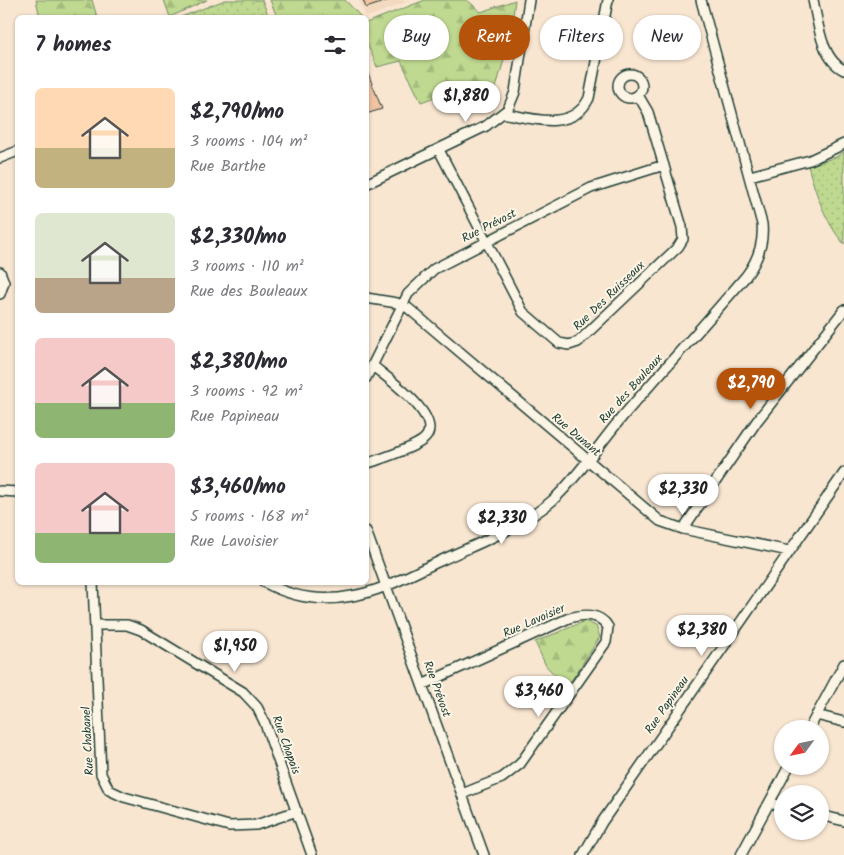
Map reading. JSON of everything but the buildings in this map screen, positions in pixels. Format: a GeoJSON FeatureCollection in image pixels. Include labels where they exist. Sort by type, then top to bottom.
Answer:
{"type":"FeatureCollection","features":[{"type":"Feature","properties":{"kind":"street"},"geometry":{"type":"LineString","coordinates":[[369,183],[486,126],[503,114],[511,104],[515,92],[528,0]]}},
{"type":"Feature","properties":{"kind":"street"},"geometry":{"type":"LineString","coordinates":[[503,114],[549,121],[569,117],[584,106],[589,98],[608,0]]}},
{"type":"Feature","properties":{"kind":"street","name":"Rue des Bouleaux"},"geometry":{"type":"LineString","coordinates":[[271,585],[289,593],[328,598],[352,596],[386,586],[507,530],[530,517],[557,496],[755,264],[761,248],[762,231],[750,176],[701,0]]}},
{"type":"Feature","properties":{"kind":"street"},"geometry":{"type":"LineString","coordinates":[[812,0],[827,53],[833,62],[844,70]]}},
{"type":"Feature","properties":{"kind":"street","name":"Rue Des Ruisseaux"},"geometry":{"type":"LineString","coordinates":[[439,150],[525,314],[559,343],[565,345],[575,344],[682,242],[682,227],[664,165],[648,112],[638,95]]}},
{"type":"Feature","properties":{"kind":"street"},"geometry":{"type":"LineString","coordinates":[[750,176],[810,160],[844,144]]}},
{"type":"Feature","properties":{"kind":"street"},"geometry":{"type":"LineString","coordinates":[[0,158],[15,152]]}},
{"type":"Feature","properties":{"kind":"street","name":"Rue Prévost"},"geometry":{"type":"LineString","coordinates":[[369,373],[411,290],[428,274],[599,185],[664,165]]}},
{"type":"Feature","properties":{"kind":"street"},"geometry":{"type":"LineString","coordinates":[[0,272],[4,280],[0,294]]}},
{"type":"Feature","properties":{"kind":"street","name":"Rue Dunant"},"geometry":{"type":"LineString","coordinates":[[369,299],[403,305],[654,518],[683,529],[789,551]]}},
{"type":"Feature","properties":{"kind":"street"},"geometry":{"type":"LineString","coordinates":[[683,529],[757,421],[844,310]]}},
{"type":"Feature","properties":{"kind":"street"},"geometry":{"type":"LineString","coordinates":[[369,463],[423,440],[430,424],[425,413],[373,366]]}},
{"type":"Feature","properties":{"kind":"street","name":"Rue Papineau"},"geometry":{"type":"LineString","coordinates":[[582,855],[602,822],[844,473]]}},
{"type":"Feature","properties":{"kind":"street"},"geometry":{"type":"LineString","coordinates":[[0,491],[15,492]]}},
{"type":"Feature","properties":{"kind":"street","name":"Rue Prévost"},"geometry":{"type":"LineString","coordinates":[[369,539],[484,855]]}},
{"type":"Feature","properties":{"kind":"street","name":"Rue Chabanel"},"geometry":{"type":"LineString","coordinates":[[93,585],[101,774],[108,790],[124,797],[228,826],[256,825],[297,811]]}},
{"type":"Feature","properties":{"kind":"street","name":"Rue Lavoisier"},"geometry":{"type":"LineString","coordinates":[[422,685],[569,618],[588,615],[602,620],[608,627],[606,642],[520,764],[502,778],[462,794]]}},
{"type":"Feature","properties":{"kind":"street","name":"Rue Chapais"},"geometry":{"type":"LineString","coordinates":[[94,625],[127,625],[141,630],[248,696],[264,720],[312,855]]}},
{"type":"Feature","properties":{"kind":"street"},"geometry":{"type":"LineString","coordinates":[[814,720],[844,664]]}},
{"type":"Feature","properties":{"kind":"street"},"geometry":{"type":"LineString","coordinates":[[816,715],[844,722]]}},
{"type":"Feature","properties":{"kind":"street"},"geometry":{"type":"LineString","coordinates":[[741,855],[784,775]]}},
{"type":"Feature","properties":{"kind":"street"},"geometry":{"type":"LineString","coordinates":[[769,803],[774,804]]}},
{"type":"Feature","properties":{"kind":"street"},"geometry":{"type":"LineString","coordinates":[[829,817],[844,821]]}},
{"type":"Feature","properties":{"kind":"shaded area"},"geometry":{"type":"Polygon","coordinates":[[[359,0],[411,0],[369,17],[369,15],[365,15],[359,0]]]}},
{"type":"Feature","properties":{"kind":"green space"},"geometry":{"type":"Polygon","coordinates":[[[36,0],[92,0],[96,15],[40,15],[36,0]]]}},
{"type":"Feature","properties":{"kind":"green space"},"geometry":{"type":"Polygon","coordinates":[[[164,0],[207,0],[174,15],[169,15],[164,0]]]}},
{"type":"Feature","properties":{"kind":"green space"},"geometry":{"type":"Polygon","coordinates":[[[225,0],[262,0],[268,15],[186,15],[225,0]]]}},
{"type":"Feature","properties":{"kind":"green space"},"geometry":{"type":"Polygon","coordinates":[[[270,0],[345,0],[359,15],[276,15],[270,0]]]}},
{"type":"Feature","properties":{"kind":"green space"},"geometry":{"type":"Polygon","coordinates":[[[425,0],[467,0],[481,12],[515,0],[513,15],[459,15],[459,60],[504,60],[495,91],[465,106],[458,89],[421,102],[401,61],[377,67],[369,48],[369,22],[384,16],[384,60],[449,60],[449,15],[387,15],[425,0]]]}},
{"type":"Feature","properties":{"kind":"green space"},"geometry":{"type":"Polygon","coordinates":[[[844,152],[844,244],[826,217],[808,166],[836,157],[844,152]]]}},
{"type":"Feature","properties":{"kind":"green space"},"geometry":{"type":"Polygon","coordinates":[[[585,621],[596,626],[600,637],[567,687],[546,666],[535,642],[585,621]]]}}]}
